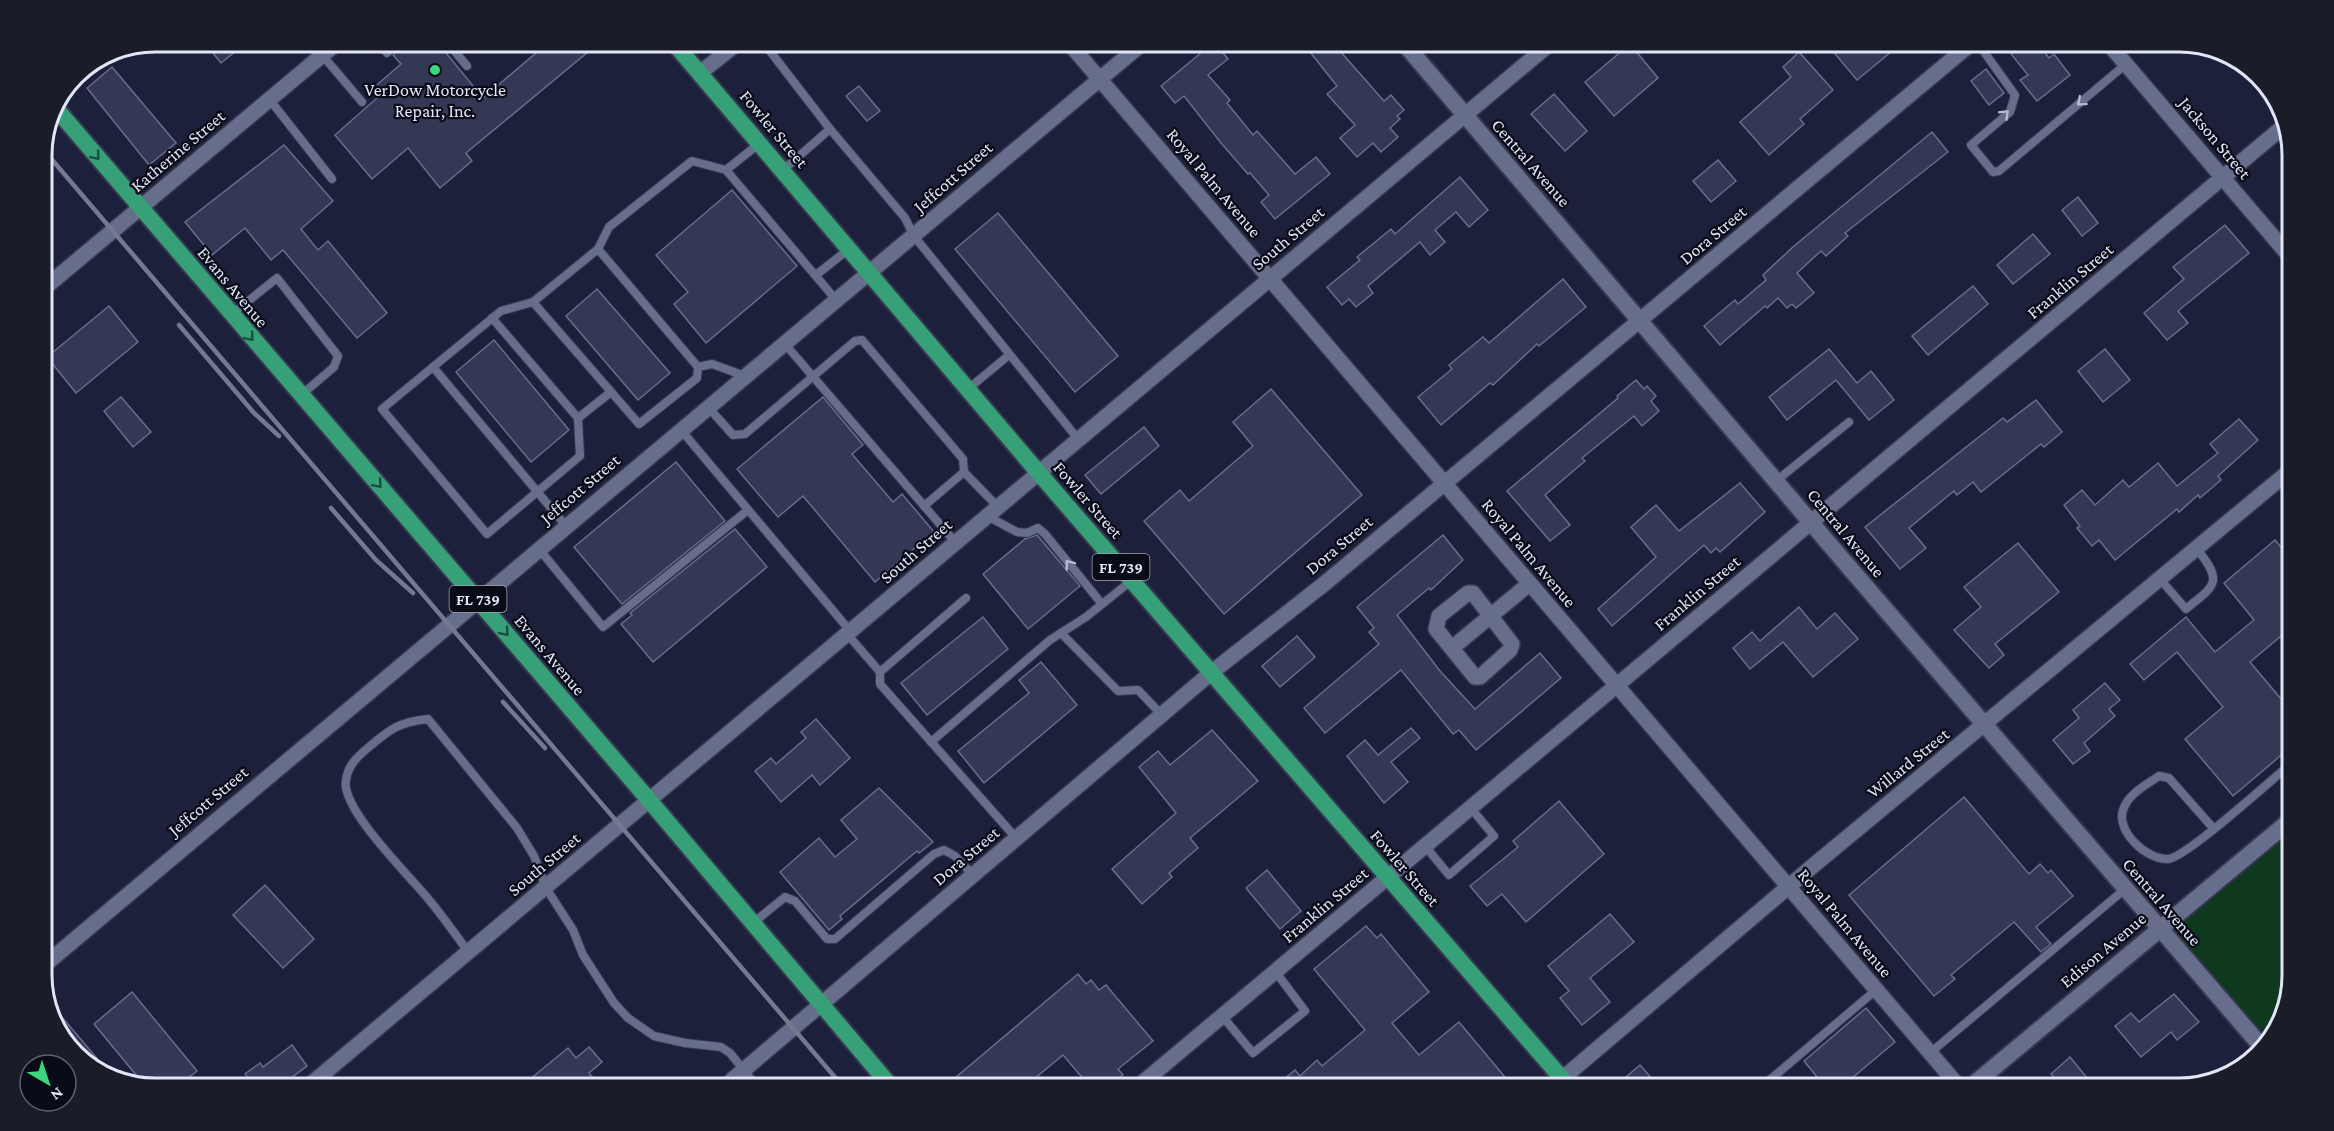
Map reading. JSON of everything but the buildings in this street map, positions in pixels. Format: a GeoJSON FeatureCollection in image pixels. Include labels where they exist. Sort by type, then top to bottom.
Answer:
{"type":"FeatureCollection","features":[{"type":"Feature","properties":{"kind":"main road","name":"Fowler Street"},"geometry":{"type":"LineString","coordinates":[[682,52],[1038,472],[1212,672],[1554,1078]]}},
{"type":"Feature","properties":{"kind":"main road","name":"Evans Avenue"},"geometry":{"type":"LineString","coordinates":[[61,115],[300,396],[649,800],[884,1078]]}},
{"type":"Feature","properties":{"kind":"street","name":"Katherine Street"},"geometry":{"type":"LineString","coordinates":[[53,281],[327,52]]}},
{"type":"Feature","properties":{"kind":"street"},"geometry":{"type":"LineString","coordinates":[[700,73],[726,52]]}},
{"type":"Feature","properties":{"kind":"street","name":"Royal Palm Avenue"},"geometry":{"type":"LineString","coordinates":[[1077,52],[1952,1078]]}},
{"type":"Feature","properties":{"kind":"street","name":"Jeffcott Street"},"geometry":{"type":"LineString","coordinates":[[53,958],[1132,52]]}},
{"type":"Feature","properties":{"kind":"street","name":"Central Avenue"},"geometry":{"type":"LineString","coordinates":[[1411,52],[2258,1042]]}},
{"type":"Feature","properties":{"kind":"street","name":"South Street"},"geometry":{"type":"LineString","coordinates":[[318,1078],[850,634],[1038,472],[1540,52]]}},
{"type":"Feature","properties":{"kind":"street","name":"Dora Street"},"geometry":{"type":"LineString","coordinates":[[737,1075],[1212,672],[1324,584],[1963,52]]}},
{"type":"Feature","properties":{"kind":"street","name":"Jackson Street"},"geometry":{"type":"LineString","coordinates":[[2116,52],[2281,247]]}},
{"type":"Feature","properties":{"kind":"street","name":"Franklin Street"},"geometry":{"type":"LineString","coordinates":[[1148,1078],[2279,131]]}},
{"type":"Feature","properties":{"kind":"street","name":"Willard Street"},"geometry":{"type":"LineString","coordinates":[[1570,1078],[1789,887],[2281,478]]}},
{"type":"Feature","properties":{"kind":"street"},"geometry":{"type":"LineString","coordinates":[[1452,648],[1529,584]]}},
{"type":"Feature","properties":{"kind":"street"},"geometry":{"type":"LineString","coordinates":[[1473,593],[1512,644],[1510,650],[1480,677],[1475,677],[1452,648],[1436,629],[1436,623],[1439,616],[1462,595],[1473,593]]}},
{"type":"Feature","properties":{"kind":"street","name":"Edison Avenue"},"geometry":{"type":"LineString","coordinates":[[1981,1078],[2282,827]]}},
{"type":"Feature","properties":{"kind":"lane"},"geometry":{"type":"LineString","coordinates":[[455,52],[466,66]]}},
{"type":"Feature","properties":{"kind":"lane"},"geometry":{"type":"LineString","coordinates":[[771,52],[830,129],[905,218],[914,236],[1078,439]]}},
{"type":"Feature","properties":{"kind":"lane"},"geometry":{"type":"LineString","coordinates":[[1982,52],[2014,95],[2010,112],[1971,146],[1993,172],[1999,171],[2126,64]]}},
{"type":"Feature","properties":{"kind":"lane"},"geometry":{"type":"LineString","coordinates":[[323,56],[362,102]]}},
{"type":"Feature","properties":{"kind":"lane"},"geometry":{"type":"LineString","coordinates":[[270,100],[332,179]]}},
{"type":"Feature","properties":{"kind":"lane"},"geometry":{"type":"LineString","coordinates":[[783,170],[830,129]]}},
{"type":"Feature","properties":{"kind":"lane"},"geometry":{"type":"LineString","coordinates":[[726,170],[760,144]]}},
{"type":"Feature","properties":{"kind":"lane"},"geometry":{"type":"LineString","coordinates":[[492,318],[578,418],[580,456],[487,534],[382,409],[492,318],[501,311],[533,302],[598,249],[609,227],[692,161],[726,170],[837,301]]}},
{"type":"Feature","properties":{"kind":"lane"},"geometry":{"type":"LineString","coordinates":[[533,302],[639,424],[697,378],[698,367],[598,249]]}},
{"type":"Feature","properties":{"kind":"lane"},"geometry":{"type":"LineString","coordinates":[[816,275],[849,249]]}},
{"type":"Feature","properties":{"kind":"lane"},"geometry":{"type":"LineString","coordinates":[[231,315],[277,278],[338,356],[334,367],[300,396]]}},
{"type":"Feature","properties":{"kind":"lane"},"geometry":{"type":"LineString","coordinates":[[708,407],[733,435],[745,434],[855,341],[862,340],[963,459],[964,472],[993,512],[1017,532],[1027,533],[1038,528],[1102,604]]}},
{"type":"Feature","properties":{"kind":"lane"},"geometry":{"type":"LineString","coordinates":[[785,344],[956,543]]}},
{"type":"Feature","properties":{"kind":"lane"},"geometry":{"type":"LineString","coordinates":[[968,389],[1010,355]]}},
{"type":"Feature","properties":{"kind":"lane"},"geometry":{"type":"LineString","coordinates":[[698,367],[712,364],[745,376]]}},
{"type":"Feature","properties":{"kind":"lane"},"geometry":{"type":"LineString","coordinates":[[433,367],[566,526]]}},
{"type":"Feature","properties":{"kind":"lane"},"geometry":{"type":"LineString","coordinates":[[578,418],[611,392]]}},
{"type":"Feature","properties":{"kind":"lane"},"geometry":{"type":"LineString","coordinates":[[1776,481],[1849,422]]}},
{"type":"Feature","properties":{"kind":"lane"},"geometry":{"type":"LineString","coordinates":[[681,430],[880,672],[880,684],[1017,839]]}},
{"type":"Feature","properties":{"kind":"lane"},"geometry":{"type":"LineString","coordinates":[[924,506],[964,472]]}},
{"type":"Feature","properties":{"kind":"lane"},"geometry":{"type":"LineString","coordinates":[[539,549],[603,627],[748,510]]}},
{"type":"Feature","properties":{"kind":"lane"},"geometry":{"type":"LineString","coordinates":[[2160,579],[2186,609],[2213,586],[2215,579],[2211,566],[2198,549]]}},
{"type":"Feature","properties":{"kind":"lane"},"geometry":{"type":"LineString","coordinates":[[931,742],[1061,633],[1132,580]]}},
{"type":"Feature","properties":{"kind":"lane"},"geometry":{"type":"LineString","coordinates":[[880,672],[966,598]]}},
{"type":"Feature","properties":{"kind":"lane"},"geometry":{"type":"LineString","coordinates":[[1061,633],[1118,691],[1138,690],[1162,715]]}},
{"type":"Feature","properties":{"kind":"lane"},"geometry":{"type":"LineString","coordinates":[[469,952],[430,901],[364,824],[349,800],[345,781],[354,760],[392,727],[428,719],[517,828],[534,856],[546,888],[573,930],[600,984],[628,1018],[654,1036],[721,1047],[730,1053],[737,1075],[742,1078]]}},
{"type":"Feature","properties":{"kind":"lane"},"geometry":{"type":"LineString","coordinates":[[2213,828],[2169,778],[2159,776],[2131,796],[2122,811],[2122,824],[2138,846],[2153,855],[2169,859],[2184,852],[2282,771]]}},
{"type":"Feature","properties":{"kind":"lane"},"geometry":{"type":"LineString","coordinates":[[1425,846],[1449,874],[1485,844],[1494,836],[1470,807]]}},
{"type":"Feature","properties":{"kind":"lane"},"geometry":{"type":"LineString","coordinates":[[753,923],[785,897],[795,902],[827,939],[835,939],[934,854],[944,850],[955,856],[973,875]]}},
{"type":"Feature","properties":{"kind":"lane"},"geometry":{"type":"LineString","coordinates":[[1930,1053],[2125,889]]}},
{"type":"Feature","properties":{"kind":"lane"},"geometry":{"type":"LineString","coordinates":[[1222,1016],[1253,1053],[1305,1011],[1275,971]]}},
{"type":"Feature","properties":{"kind":"lane"},"geometry":{"type":"LineString","coordinates":[[1772,1078],[1876,990]]}},
{"type":"Feature","properties":{"kind":"green space"},"geometry":{"type":"Polygon","coordinates":[[[2282,832],[2281,989],[2271,1021],[2260,1038],[2165,929],[2282,832]]]}},
{"type":"Feature","properties":{"kind":"railway"},"geometry":{"type":"LineString","coordinates":[[53,161],[836,1078]]}},
{"type":"Feature","properties":{"kind":"railway"},"geometry":{"type":"LineString","coordinates":[[179,325],[254,413],[279,436]]}},
{"type":"Feature","properties":{"kind":"railway"},"geometry":{"type":"LineString","coordinates":[[331,508],[376,560],[413,593]]}},
{"type":"Feature","properties":{"kind":"railway"},"geometry":{"type":"LineString","coordinates":[[503,702],[545,748]]}},
{"type":"Feature","properties":{"kind":"place","name":"VerDow Motorcycle Repair, Inc."},"geometry":{"type":"Point","coordinates":[435,70]}}]}
